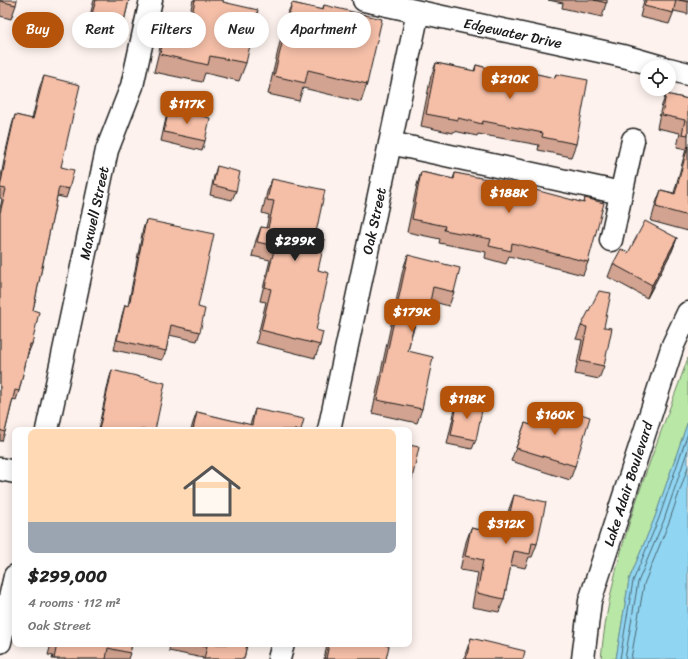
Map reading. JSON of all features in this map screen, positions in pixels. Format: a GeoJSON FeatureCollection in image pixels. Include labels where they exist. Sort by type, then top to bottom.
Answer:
{"type":"FeatureCollection","features":[{"type":"Feature","properties":{"kind":"street","name":"Maxwell Street"},"geometry":{"type":"LineString","coordinates":[[48,427],[107,150],[132,86],[151,0]]}},
{"type":"Feature","properties":{"kind":"street","name":"Edgewater Drive"},"geometry":{"type":"LineString","coordinates":[[364,0],[640,62]]}},
{"type":"Feature","properties":{"kind":"street","name":"Oak Street"},"geometry":{"type":"LineString","coordinates":[[330,427],[418,12]]}},
{"type":"Feature","properties":{"kind":"street"},"geometry":{"type":"LineString","coordinates":[[676,71],[688,74]]}},
{"type":"Feature","properties":{"kind":"street"},"geometry":{"type":"LineString","coordinates":[[611,240],[633,140]]}},
{"type":"Feature","properties":{"kind":"street"},"geometry":{"type":"LineString","coordinates":[[390,143],[621,193]]}},
{"type":"Feature","properties":{"kind":"street","name":"Lake Adair Boulevard"},"geometry":{"type":"LineString","coordinates":[[583,659],[590,601],[673,344],[688,312]]}},
{"type":"Feature","properties":{"kind":"street"},"geometry":{"type":"LineString","coordinates":[[0,469],[12,471]]}},
{"type":"Feature","properties":{"kind":"street"},"geometry":{"type":"LineString","coordinates":[[0,642],[12,589]]}},
{"type":"Feature","properties":{"kind":"street"},"geometry":{"type":"LineString","coordinates":[[279,659],[281,647]]}},
{"type":"Feature","properties":{"kind":"green space"},"geometry":{"type":"Polygon","coordinates":[[[688,358],[688,421],[655,517],[629,580],[616,659],[601,659],[613,581],[623,543],[647,469],[688,358]]]}},
{"type":"Feature","properties":{"kind":"water"},"geometry":{"type":"Polygon","coordinates":[[[688,421],[688,659],[616,659],[629,580],[655,517],[688,421]]]}},
{"type":"Feature","properties":{"kind":"building"},"geometry":{"type":"Polygon","coordinates":[[[0,0],[17,0],[16,5],[0,0]]]}},
{"type":"Feature","properties":{"kind":"building"},"geometry":{"type":"Polygon","coordinates":[[[96,0],[129,0],[126,12],[93,12],[96,0]]]}},
{"type":"Feature","properties":{"kind":"building"},"geometry":{"type":"Polygon","coordinates":[[[195,0],[223,0],[223,2],[258,10],[258,12],[214,12],[214,48],[249,48],[246,63],[210,56],[208,65],[160,54],[162,48],[206,48],[206,12],[193,12],[195,0]]]}},
{"type":"Feature","properties":{"kind":"building"},"geometry":{"type":"Polygon","coordinates":[[[594,0],[607,0],[607,3],[594,0]]]}},
{"type":"Feature","properties":{"kind":"building"},"geometry":{"type":"Polygon","coordinates":[[[646,0],[676,0],[673,13],[644,6],[646,0]]]}},
{"type":"Feature","properties":{"kind":"building"},"geometry":{"type":"Polygon","coordinates":[[[292,3],[323,10],[324,5],[353,12],[290,12],[292,3]]]}},
{"type":"Feature","properties":{"kind":"building"},"geometry":{"type":"Polygon","coordinates":[[[371,16],[382,19],[367,84],[308,70],[305,83],[274,76],[281,48],[371,48],[371,16]]]}},
{"type":"Feature","properties":{"kind":"building"},"geometry":{"type":"Polygon","coordinates":[[[436,63],[475,71],[476,65],[514,75],[515,69],[555,78],[556,74],[588,80],[576,144],[542,137],[543,133],[483,121],[482,124],[458,118],[458,120],[426,114],[436,63]]]}},
{"type":"Feature","properties":{"kind":"building"},"geometry":{"type":"Polygon","coordinates":[[[44,76],[80,85],[61,167],[74,170],[69,189],[59,187],[33,310],[39,312],[32,344],[30,344],[19,391],[15,390],[5,432],[0,430],[0,213],[6,189],[0,188],[15,115],[33,119],[44,76]]]}},
{"type":"Feature","properties":{"kind":"building"},"geometry":{"type":"Polygon","coordinates":[[[666,96],[675,96],[688,99],[688,135],[682,134],[685,120],[662,115],[666,96]]]}},
{"type":"Feature","properties":{"kind":"building"},"geometry":{"type":"Polygon","coordinates":[[[169,108],[210,118],[205,141],[164,132],[169,108]]]}},
{"type":"Feature","properties":{"kind":"building"},"geometry":{"type":"Polygon","coordinates":[[[688,146],[688,216],[656,207],[661,190],[675,194],[688,146]]]}},
{"type":"Feature","properties":{"kind":"building"},"geometry":{"type":"Polygon","coordinates":[[[217,166],[240,172],[236,191],[213,185],[217,166]]]}},
{"type":"Feature","properties":{"kind":"building"},"geometry":{"type":"Polygon","coordinates":[[[421,172],[454,179],[455,173],[509,183],[584,203],[585,198],[604,203],[588,262],[512,243],[511,251],[489,246],[491,239],[444,230],[445,226],[412,219],[421,172]]]}},
{"type":"Feature","properties":{"kind":"building"},"geometry":{"type":"Polygon","coordinates":[[[272,179],[325,190],[315,237],[325,240],[318,270],[329,273],[316,330],[323,332],[320,345],[261,330],[271,289],[265,287],[275,246],[257,242],[261,227],[268,228],[274,201],[267,200],[272,179]]]}},
{"type":"Feature","properties":{"kind":"building"},"geometry":{"type":"Polygon","coordinates":[[[146,220],[214,234],[198,307],[205,309],[200,332],[171,325],[166,351],[117,340],[125,305],[129,306],[146,220]]]}},
{"type":"Feature","properties":{"kind":"building"},"geometry":{"type":"Polygon","coordinates":[[[645,221],[677,238],[652,285],[613,264],[621,249],[628,253],[645,221]]]}},
{"type":"Feature","properties":{"kind":"building"},"geometry":{"type":"Polygon","coordinates":[[[408,255],[460,268],[454,292],[433,287],[429,307],[421,305],[416,324],[414,324],[408,351],[433,357],[422,409],[377,400],[408,255]]]}},
{"type":"Feature","properties":{"kind":"building"},"geometry":{"type":"Polygon","coordinates":[[[599,291],[611,293],[604,327],[612,328],[604,366],[580,361],[587,327],[581,326],[599,291]]]}},
{"type":"Feature","properties":{"kind":"building"},"geometry":{"type":"Polygon","coordinates":[[[112,370],[165,383],[156,427],[100,427],[112,370]]]}},
{"type":"Feature","properties":{"kind":"building"},"geometry":{"type":"Polygon","coordinates":[[[458,400],[483,405],[476,440],[451,435],[458,400]]]}},
{"type":"Feature","properties":{"kind":"building"},"geometry":{"type":"Polygon","coordinates":[[[255,409],[304,419],[302,427],[194,427],[197,412],[252,425],[255,409]]]}},
{"type":"Feature","properties":{"kind":"building"},"geometry":{"type":"Polygon","coordinates":[[[536,410],[566,420],[569,410],[590,417],[575,466],[516,448],[525,423],[531,425],[536,410]]]}},
{"type":"Feature","properties":{"kind":"building"},"geometry":{"type":"Polygon","coordinates":[[[412,446],[419,447],[412,479],[412,446]]]}},
{"type":"Feature","properties":{"kind":"building"},"geometry":{"type":"Polygon","coordinates":[[[514,495],[546,502],[537,544],[532,543],[530,554],[514,551],[504,599],[477,593],[483,560],[465,556],[471,528],[505,535],[514,495]]]}},
{"type":"Feature","properties":{"kind":"building"},"geometry":{"type":"Polygon","coordinates":[[[471,638],[525,651],[523,659],[466,659],[471,638]]]}},
{"type":"Feature","properties":{"kind":"building"},"geometry":{"type":"Polygon","coordinates":[[[56,647],[131,647],[130,653],[108,648],[106,659],[54,659],[56,647]]]}},
{"type":"Feature","properties":{"kind":"building"},"geometry":{"type":"Polygon","coordinates":[[[207,647],[246,647],[244,659],[204,659],[207,647]]]}},
{"type":"Feature","properties":{"kind":"building"},"geometry":{"type":"Polygon","coordinates":[[[328,647],[389,647],[386,659],[326,659],[328,647]]]}}]}
